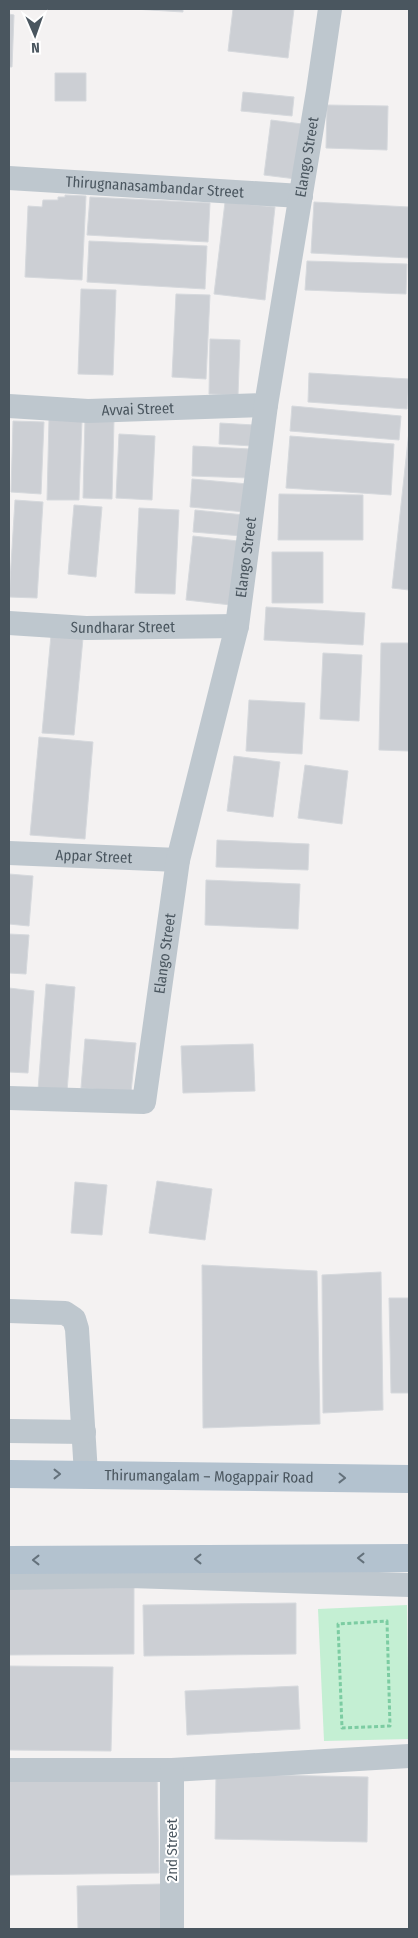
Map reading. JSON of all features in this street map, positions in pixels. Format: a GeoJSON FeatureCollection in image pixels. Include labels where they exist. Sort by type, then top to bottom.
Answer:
{"type":"FeatureCollection","features":[{"type":"Feature","properties":{"kind":"main road","name":"Thirumangalam – Mogappair Road"},"geometry":{"type":"LineString","coordinates":[[9,1474],[409,1479]]}},
{"type":"Feature","properties":{"kind":"main road"},"geometry":{"type":"LineString","coordinates":[[9,1560],[409,1558]]}},
{"type":"Feature","properties":{"kind":"street","name":"Elango Street"},"geometry":{"type":"LineString","coordinates":[[9,1098],[144,1102],[178,860],[237,626],[266,405],[330,9]]}},
{"type":"Feature","properties":{"kind":"street","name":"Thirugnanasambandar Street"},"geometry":{"type":"LineString","coordinates":[[9,178],[301,196]]}},
{"type":"Feature","properties":{"kind":"street","name":"Avvai Street"},"geometry":{"type":"LineString","coordinates":[[9,406],[88,411],[266,405]]}},
{"type":"Feature","properties":{"kind":"street","name":"Sundharar Street"},"geometry":{"type":"LineString","coordinates":[[9,623],[86,628],[237,626]]}},
{"type":"Feature","properties":{"kind":"street","name":"Appar Street"},"geometry":{"type":"LineString","coordinates":[[9,853],[178,860]]}},
{"type":"Feature","properties":{"kind":"street"},"geometry":{"type":"LineString","coordinates":[[9,1311],[65,1313],[74,1319],[77,1329],[86,1474]]}},
{"type":"Feature","properties":{"kind":"street"},"geometry":{"type":"LineString","coordinates":[[9,1431],[84,1432]]}},
{"type":"Feature","properties":{"kind":"street"},"geometry":{"type":"LineString","coordinates":[[9,1578],[130,1576],[409,1585]]}},
{"type":"Feature","properties":{"kind":"street"},"geometry":{"type":"LineString","coordinates":[[9,1770],[172,1770],[409,1756]]}},
{"type":"Feature","properties":{"kind":"street","name":"2nd Street"},"geometry":{"type":"LineString","coordinates":[[172,1770],[172,1929]]}},
{"type":"Feature","properties":{"kind":"path"},"geometry":{"type":"LineString","coordinates":[[387,1621],[390,1726],[342,1728],[338,1624],[387,1621]]}},
{"type":"Feature","properties":{"kind":"green space"},"geometry":{"type":"Polygon","coordinates":[[[407,1605],[409,1739],[324,1741],[318,1609],[407,1605]]]}},
{"type":"Feature","properties":{"kind":"building"},"geometry":{"type":"Polygon","coordinates":[[[134,9],[183,9],[183,12],[134,9]]]}},
{"type":"Feature","properties":{"kind":"building"},"geometry":{"type":"Polygon","coordinates":[[[233,9],[294,9],[288,58],[228,51],[233,9]]]}},
{"type":"Feature","properties":{"kind":"building"},"geometry":{"type":"Polygon","coordinates":[[[9,14],[14,15],[12,67],[9,67],[9,14]]]}},
{"type":"Feature","properties":{"kind":"building"},"geometry":{"type":"Polygon","coordinates":[[[55,73],[86,73],[86,101],[55,101],[55,73]]]}},
{"type":"Feature","properties":{"kind":"building"},"geometry":{"type":"Polygon","coordinates":[[[243,92],[294,97],[292,116],[241,111],[243,92]]]}},
{"type":"Feature","properties":{"kind":"building"},"geometry":{"type":"Polygon","coordinates":[[[327,105],[388,106],[387,150],[326,148],[327,105]]]}},
{"type":"Feature","properties":{"kind":"building"},"geometry":{"type":"Polygon","coordinates":[[[271,120],[302,124],[296,179],[264,175],[271,120]]]}},
{"type":"Feature","properties":{"kind":"building"},"geometry":{"type":"Polygon","coordinates":[[[65,195],[86,196],[82,280],[25,277],[28,206],[42,207],[43,200],[58,200],[58,197],[65,197],[65,195]]]}},
{"type":"Feature","properties":{"kind":"building"},"geometry":{"type":"Polygon","coordinates":[[[90,197],[210,203],[208,242],[87,235],[90,197]]]}},
{"type":"Feature","properties":{"kind":"building"},"geometry":{"type":"Polygon","coordinates":[[[225,202],[275,207],[265,300],[214,294],[225,202]]]}},
{"type":"Feature","properties":{"kind":"building"},"geometry":{"type":"Polygon","coordinates":[[[314,202],[409,207],[409,258],[311,253],[314,202]]]}},
{"type":"Feature","properties":{"kind":"building"},"geometry":{"type":"Polygon","coordinates":[[[89,241],[207,246],[205,289],[87,282],[89,241]]]}},
{"type":"Feature","properties":{"kind":"building"},"geometry":{"type":"Polygon","coordinates":[[[307,261],[407,264],[406,294],[305,290],[307,261]]]}},
{"type":"Feature","properties":{"kind":"building"},"geometry":{"type":"Polygon","coordinates":[[[81,289],[116,290],[113,375],[78,374],[81,289]]]}},
{"type":"Feature","properties":{"kind":"building"},"geometry":{"type":"Polygon","coordinates":[[[176,294],[210,295],[206,379],[172,377],[176,294]]]}},
{"type":"Feature","properties":{"kind":"building"},"geometry":{"type":"Polygon","coordinates":[[[210,339],[240,340],[238,395],[209,394],[210,339]]]}},
{"type":"Feature","properties":{"kind":"building"},"geometry":{"type":"Polygon","coordinates":[[[309,373],[409,379],[407,409],[308,402],[309,373]]]}},
{"type":"Feature","properties":{"kind":"building"},"geometry":{"type":"Polygon","coordinates":[[[292,406],[401,416],[399,440],[290,431],[292,406]]]}},
{"type":"Feature","properties":{"kind":"building"},"geometry":{"type":"Polygon","coordinates":[[[49,419],[82,420],[79,500],[47,500],[49,419]]]}},
{"type":"Feature","properties":{"kind":"building"},"geometry":{"type":"Polygon","coordinates":[[[85,419],[114,420],[112,499],[83,498],[85,419]]]}},
{"type":"Feature","properties":{"kind":"building"},"geometry":{"type":"Polygon","coordinates":[[[13,421],[44,422],[41,494],[11,492],[13,421]]]}},
{"type":"Feature","properties":{"kind":"building"},"geometry":{"type":"Polygon","coordinates":[[[220,423],[254,425],[253,446],[219,444],[220,423]]]}},
{"type":"Feature","properties":{"kind":"building"},"geometry":{"type":"Polygon","coordinates":[[[409,431],[409,590],[392,588],[409,431]]]}},
{"type":"Feature","properties":{"kind":"building"},"geometry":{"type":"Polygon","coordinates":[[[119,434],[155,436],[152,500],[116,498],[119,434]]]}},
{"type":"Feature","properties":{"kind":"building"},"geometry":{"type":"Polygon","coordinates":[[[290,436],[394,444],[391,495],[286,488],[290,436]]]}},
{"type":"Feature","properties":{"kind":"building"},"geometry":{"type":"Polygon","coordinates":[[[193,446],[250,449],[249,478],[192,476],[193,446]]]}},
{"type":"Feature","properties":{"kind":"building"},"geometry":{"type":"Polygon","coordinates":[[[192,479],[248,484],[245,512],[190,507],[192,479]]]}},
{"type":"Feature","properties":{"kind":"building"},"geometry":{"type":"Polygon","coordinates":[[[279,494],[363,495],[363,540],[278,540],[279,494]]]}},
{"type":"Feature","properties":{"kind":"building"},"geometry":{"type":"Polygon","coordinates":[[[15,500],[43,502],[37,598],[9,597],[15,500]]]}},
{"type":"Feature","properties":{"kind":"building"},"geometry":{"type":"Polygon","coordinates":[[[74,505],[102,507],[96,577],[68,574],[74,505]]]}},
{"type":"Feature","properties":{"kind":"building"},"geometry":{"type":"Polygon","coordinates":[[[139,508],[179,510],[175,594],[135,593],[139,508]]]}},
{"type":"Feature","properties":{"kind":"building"},"geometry":{"type":"Polygon","coordinates":[[[195,510],[244,515],[242,536],[193,532],[195,510]]]}},
{"type":"Feature","properties":{"kind":"building"},"geometry":{"type":"Polygon","coordinates":[[[193,536],[238,541],[231,605],[186,600],[193,536]]]}},
{"type":"Feature","properties":{"kind":"building"},"geometry":{"type":"Polygon","coordinates":[[[272,552],[323,552],[323,603],[272,603],[272,552]]]}},
{"type":"Feature","properties":{"kind":"building"},"geometry":{"type":"Polygon","coordinates":[[[266,607],[365,613],[363,645],[264,640],[266,607]]]}},
{"type":"Feature","properties":{"kind":"building"},"geometry":{"type":"Polygon","coordinates":[[[51,635],[83,638],[74,735],[42,733],[51,635]]]}},
{"type":"Feature","properties":{"kind":"building"},"geometry":{"type":"Polygon","coordinates":[[[381,643],[409,643],[409,751],[379,750],[381,643]]]}},
{"type":"Feature","properties":{"kind":"building"},"geometry":{"type":"Polygon","coordinates":[[[323,653],[362,655],[359,721],[320,719],[323,653]]]}},
{"type":"Feature","properties":{"kind":"building"},"geometry":{"type":"Polygon","coordinates":[[[249,700],[305,703],[302,754],[246,751],[249,700]]]}},
{"type":"Feature","properties":{"kind":"building"},"geometry":{"type":"Polygon","coordinates":[[[39,737],[93,742],[85,839],[30,835],[39,737]]]}},
{"type":"Feature","properties":{"kind":"building"},"geometry":{"type":"Polygon","coordinates":[[[234,756],[280,762],[273,817],[227,811],[234,756]]]}},
{"type":"Feature","properties":{"kind":"building"},"geometry":{"type":"Polygon","coordinates":[[[305,765],[348,771],[342,824],[298,818],[305,765]]]}},
{"type":"Feature","properties":{"kind":"building"},"geometry":{"type":"Polygon","coordinates":[[[217,840],[309,844],[308,870],[216,867],[217,840]]]}},
{"type":"Feature","properties":{"kind":"building"},"geometry":{"type":"Polygon","coordinates":[[[9,874],[33,876],[29,926],[9,924],[9,874]]]}},
{"type":"Feature","properties":{"kind":"building"},"geometry":{"type":"Polygon","coordinates":[[[206,880],[300,884],[298,929],[205,925],[206,880]]]}},
{"type":"Feature","properties":{"kind":"building"},"geometry":{"type":"Polygon","coordinates":[[[9,934],[29,935],[26,974],[9,973],[9,934]]]}},
{"type":"Feature","properties":{"kind":"building"},"geometry":{"type":"Polygon","coordinates":[[[46,984],[75,987],[67,1092],[38,1090],[46,984]]]}},
{"type":"Feature","properties":{"kind":"building"},"geometry":{"type":"Polygon","coordinates":[[[9,988],[34,991],[28,1073],[9,1072],[9,988]]]}},
{"type":"Feature","properties":{"kind":"building"},"geometry":{"type":"Polygon","coordinates":[[[85,1039],[136,1043],[131,1092],[81,1088],[85,1039]]]}},
{"type":"Feature","properties":{"kind":"building"},"geometry":{"type":"Polygon","coordinates":[[[253,1044],[255,1091],[183,1093],[181,1046],[253,1044]]]}},
{"type":"Feature","properties":{"kind":"building"},"geometry":{"type":"Polygon","coordinates":[[[157,1181],[212,1189],[205,1240],[149,1233],[157,1181]]]}},
{"type":"Feature","properties":{"kind":"building"},"geometry":{"type":"Polygon","coordinates":[[[75,1182],[107,1185],[102,1235],[71,1233],[75,1182]]]}},
{"type":"Feature","properties":{"kind":"building"},"geometry":{"type":"Polygon","coordinates":[[[202,1265],[317,1271],[320,1424],[203,1428],[202,1265]]]}},
{"type":"Feature","properties":{"kind":"building"},"geometry":{"type":"Polygon","coordinates":[[[381,1272],[383,1410],[323,1413],[322,1275],[381,1272]]]}},
{"type":"Feature","properties":{"kind":"building"},"geometry":{"type":"Polygon","coordinates":[[[389,1298],[409,1298],[409,1393],[391,1393],[389,1298]]]}},
{"type":"Feature","properties":{"kind":"building"},"geometry":{"type":"Polygon","coordinates":[[[9,1585],[134,1585],[134,1654],[9,1655],[9,1585]]]}},
{"type":"Feature","properties":{"kind":"building"},"geometry":{"type":"Polygon","coordinates":[[[296,1603],[296,1654],[144,1656],[143,1605],[296,1603]]]}},
{"type":"Feature","properties":{"kind":"building"},"geometry":{"type":"Polygon","coordinates":[[[9,1666],[113,1667],[111,1751],[9,1750],[9,1666]]]}},
{"type":"Feature","properties":{"kind":"building"},"geometry":{"type":"Polygon","coordinates":[[[298,1686],[300,1729],[187,1735],[185,1691],[298,1686]]]}},
{"type":"Feature","properties":{"kind":"building"},"geometry":{"type":"Polygon","coordinates":[[[157,1771],[159,1873],[9,1875],[9,1774],[157,1771]]]}},
{"type":"Feature","properties":{"kind":"building"},"geometry":{"type":"Polygon","coordinates":[[[216,1774],[368,1777],[367,1842],[215,1839],[216,1774]]]}},
{"type":"Feature","properties":{"kind":"building"},"geometry":{"type":"Polygon","coordinates":[[[161,1884],[162,1929],[78,1929],[77,1886],[161,1884]]]}}]}
